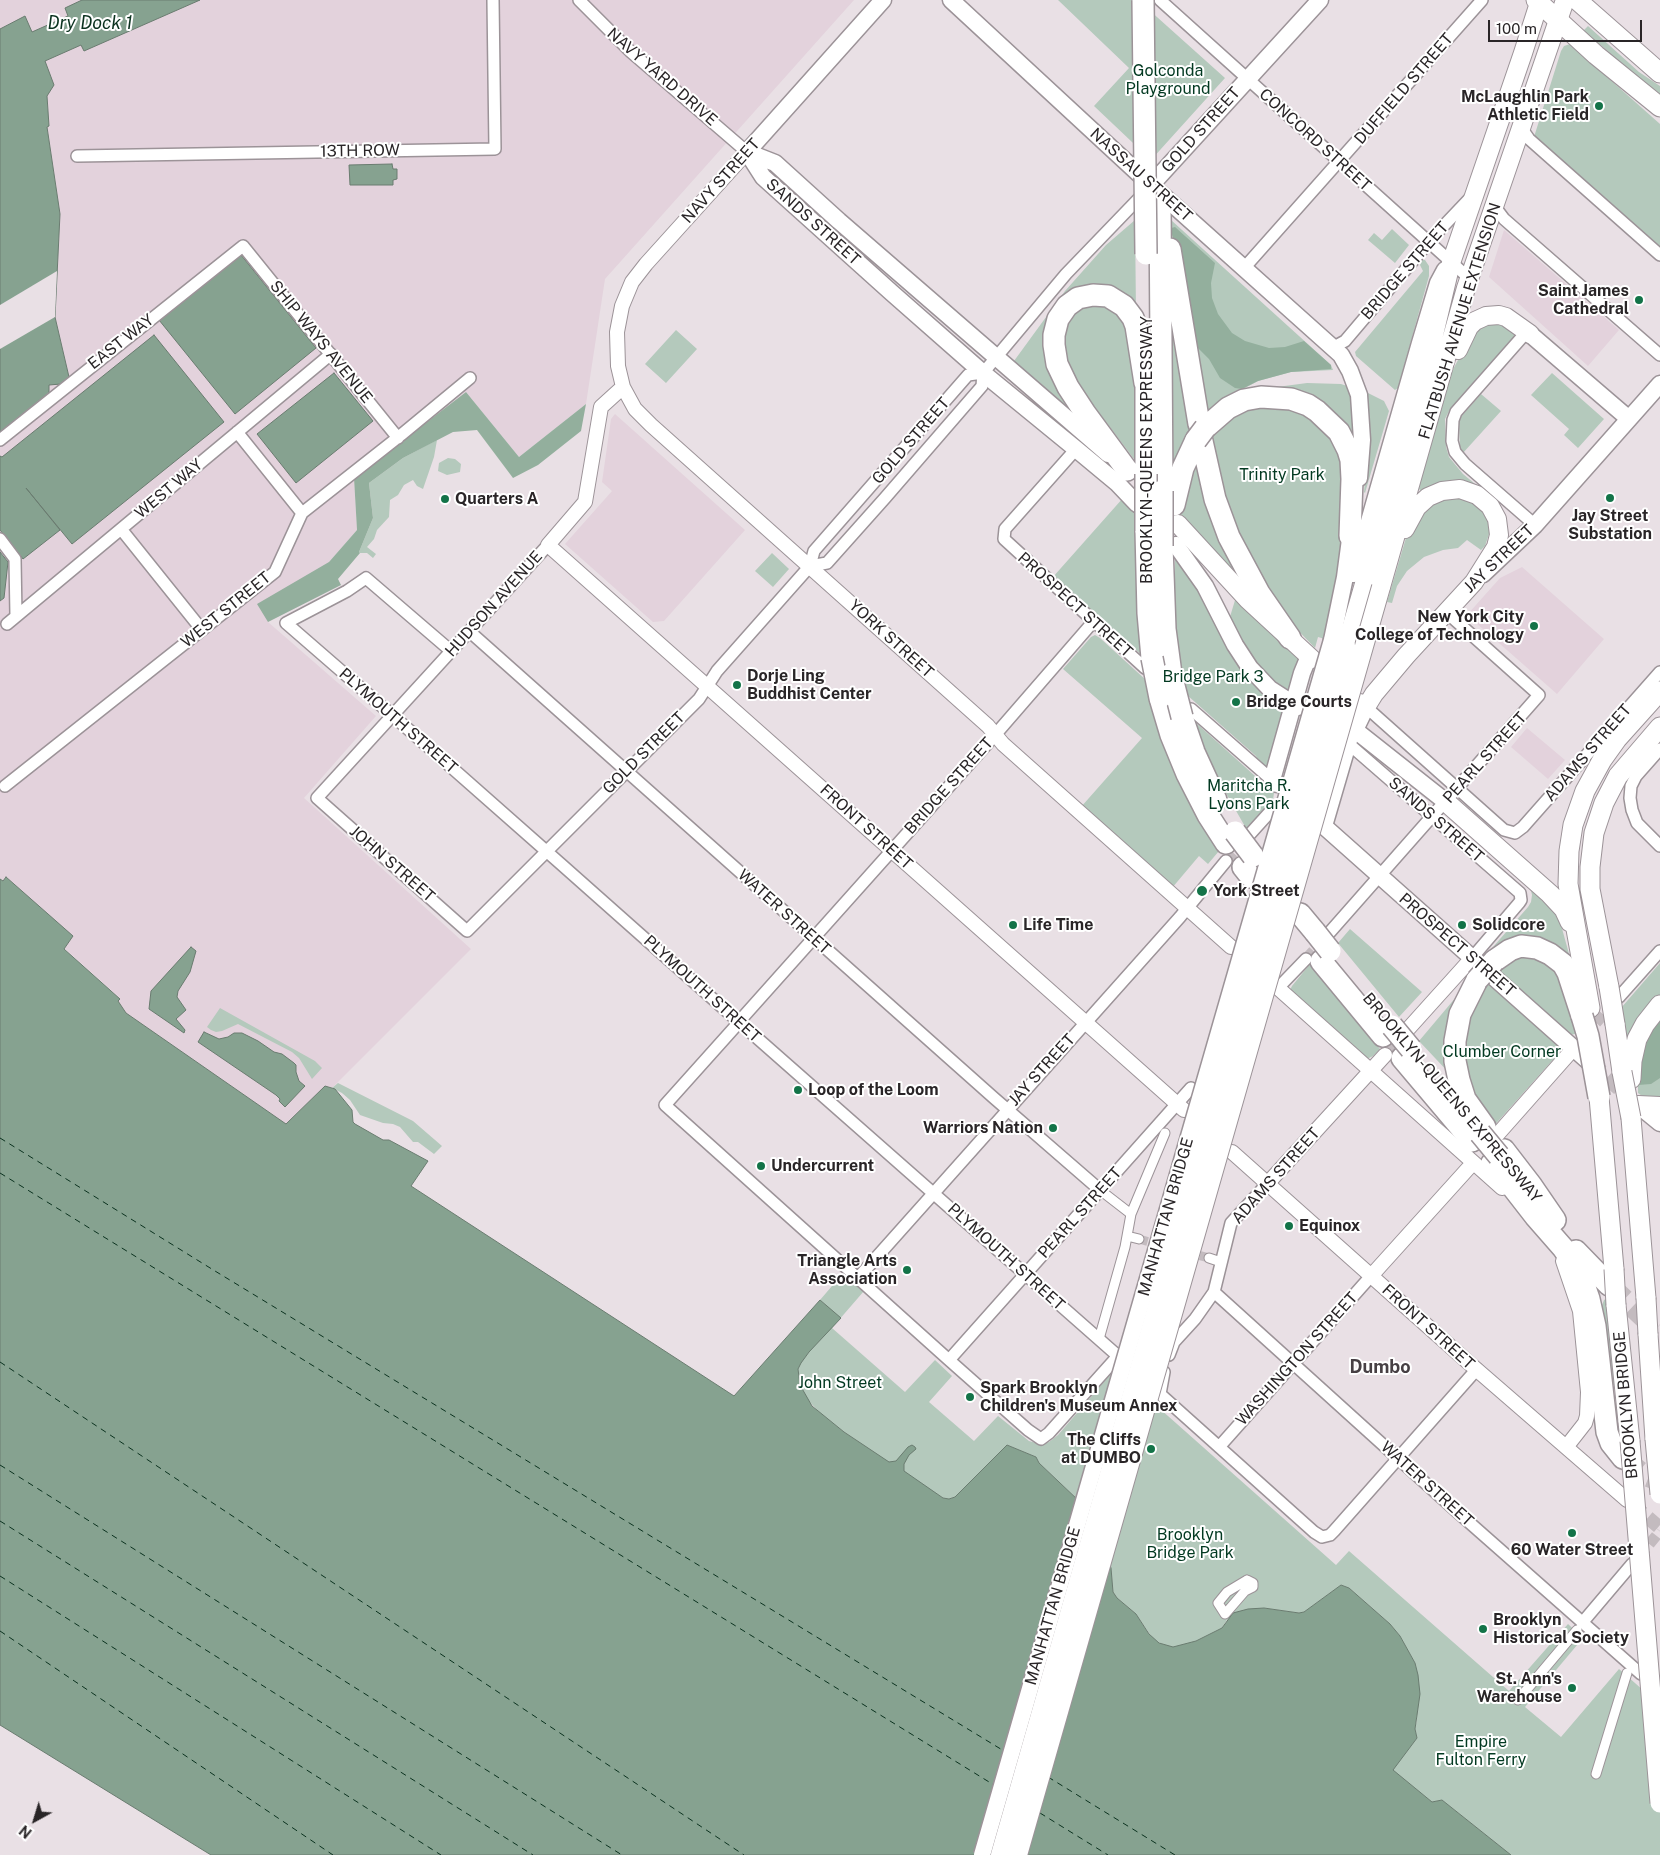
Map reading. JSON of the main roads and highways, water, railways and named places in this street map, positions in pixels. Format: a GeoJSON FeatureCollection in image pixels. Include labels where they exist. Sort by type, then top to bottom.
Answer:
{"type":"FeatureCollection","features":[{"type":"Feature","properties":{"kind":"highway","name":"BROOKLYN-QUEENS EXPRESSWAY"},"geometry":{"type":"LineString","coordinates":[[1143,0],[1159,254],[1171,507],[1170,549],[1164,615],[1171,674],[1186,713],[1207,781],[1243,854],[1198,796],[1187,774],[1171,735],[1149,663],[1146,531],[1137,475],[1159,254]]}},
{"type":"Feature","properties":{"kind":"highway"},"geometry":{"type":"LineString","coordinates":[[1577,0],[1660,73]]}},
{"type":"Feature","properties":{"kind":"highway"},"geometry":{"type":"LineString","coordinates":[[1538,1],[1558,21],[1660,107]]}},
{"type":"Feature","properties":{"kind":"highway"},"geometry":{"type":"LineString","coordinates":[[1164,2],[1155,194],[1159,254],[1216,499],[1229,537],[1259,593],[1290,638]]}},
{"type":"Feature","properties":{"kind":"highway"},"geometry":{"type":"LineString","coordinates":[[1137,475],[1080,406],[1057,364],[1054,335],[1058,319],[1067,306],[1078,298],[1093,294],[1108,296],[1124,306],[1133,318],[1136,326],[1145,383]]}},
{"type":"Feature","properties":{"kind":"highway"},"geometry":{"type":"LineString","coordinates":[[1171,507],[1182,468],[1200,433],[1228,408],[1244,400],[1260,397],[1291,399],[1308,405],[1317,411],[1339,432],[1351,460],[1350,536]]}},
{"type":"Feature","properties":{"kind":"highway"},"geometry":{"type":"LineString","coordinates":[[1582,1027],[1578,939],[1570,904],[1567,874],[1572,832],[1578,808],[1590,780],[1607,752],[1660,691]]}},
{"type":"Feature","properties":{"kind":"highway","name":"BROOKLYN BRIDGE"},"geometry":{"type":"LineString","coordinates":[[1660,727],[1618,776],[1604,803],[1594,833],[1590,867],[1590,889],[1614,992],[1622,1072],[1635,1111],[1639,1199],[1660,1494]]}},
{"type":"Feature","properties":{"kind":"highway"},"geometry":{"type":"LineString","coordinates":[[1452,796],[1557,901],[1568,917],[1578,939]]}},
{"type":"Feature","properties":{"kind":"highway","name":"BROOKLYN-QUEENS EXPRESSWAY"},"geometry":{"type":"LineString","coordinates":[[1313,940],[1486,1148],[1531,1185],[1553,1229],[1609,1281],[1504,1184],[1486,1148]]}},
{"type":"Feature","properties":{"kind":"highway"},"geometry":{"type":"LineString","coordinates":[[1486,1148],[1459,1080],[1455,1061],[1455,1041],[1460,1014],[1478,980],[1494,961],[1510,950],[1521,946],[1537,948],[1550,954],[1563,964],[1568,973],[1582,1027],[1588,1036],[1599,1097]]}},
{"type":"Feature","properties":{"kind":"highway"},"geometry":{"type":"LineString","coordinates":[[1635,1111],[1631,1079],[1632,1061],[1637,1039],[1645,1024],[1660,1005]]}},
{"type":"Feature","properties":{"kind":"highway","name":"BROOKLYN BRIDGE"},"geometry":{"type":"LineString","coordinates":[[1599,1097],[1660,1803]]}},
{"type":"Feature","properties":{"kind":"highway"},"geometry":{"type":"LineString","coordinates":[[1504,1184],[1523,1202],[1574,1263],[1585,1286],[1595,1326],[1607,1432],[1611,1443],[1623,1458]]}},
{"type":"Feature","properties":{"kind":"main road","name":"NAVY STREET"},"geometry":{"type":"LineString","coordinates":[[747,152],[883,0]]}},
{"type":"Feature","properties":{"kind":"main road","name":"NASSAU STREET"},"geometry":{"type":"LineString","coordinates":[[951,0],[1155,194],[1244,267],[1334,348],[1346,362],[1355,382],[1360,408],[1361,456],[1350,536],[1348,578]]}},
{"type":"Feature","properties":{"kind":"main road","name":"GOLD STREET"},"geometry":{"type":"LineString","coordinates":[[1155,194],[1248,78],[1320,0]]}},
{"type":"Feature","properties":{"kind":"main road","name":"FLATBUSH AVENUE EXTENSION"},"geometry":{"type":"LineString","coordinates":[[1381,587],[1470,279],[1565,0]]}},
{"type":"Feature","properties":{"kind":"main road","name":"FLATBUSH AVENUE EXTENSION"},"geometry":{"type":"LineString","coordinates":[[1000,1855],[1339,643],[1424,377],[1451,262],[1476,192],[1538,1]]}},
{"type":"Feature","properties":{"kind":"main road","name":"SANDS STREET"},"geometry":{"type":"LineString","coordinates":[[747,152],[775,163],[839,222],[996,358],[1137,475]]}},
{"type":"Feature","properties":{"kind":"main road","name":"SANDS STREET"},"geometry":{"type":"LineString","coordinates":[[747,152],[763,177],[984,373],[1116,483],[1137,504]]}},
{"type":"Feature","properties":{"kind":"main road","name":"FLATBUSH AVENUE EXTENSION"},"geometry":{"type":"LineString","coordinates":[[1348,578],[1438,283],[1451,262]]}},
{"type":"Feature","properties":{"kind":"main road"},"geometry":{"type":"LineString","coordinates":[[1444,368],[1454,356],[1468,327],[1480,318],[1493,315],[1506,317],[1530,334],[1629,419]]}},
{"type":"Feature","properties":{"kind":"main road","name":"JAY STREET"},"geometry":{"type":"LineString","coordinates":[[1352,738],[1363,705],[1474,582],[1535,525],[1660,384]]}},
{"type":"Feature","properties":{"kind":"main road"},"geometry":{"type":"LineString","coordinates":[[1381,587],[1390,572],[1405,528],[1417,507],[1428,497],[1451,489],[1460,489],[1477,495],[1490,506],[1497,519],[1498,542],[1474,582]]}},
{"type":"Feature","properties":{"kind":"main road"},"geometry":{"type":"LineString","coordinates":[[1171,507],[1233,585],[1311,657],[1302,673],[1296,706],[1274,782]]}},
{"type":"Feature","properties":{"kind":"main road"},"geometry":{"type":"LineString","coordinates":[[1170,549],[1206,586],[1246,663],[1270,689],[1296,706]]}},
{"type":"Feature","properties":{"kind":"main road","name":"MANHATTAN BRIDGE"},"geometry":{"type":"LineString","coordinates":[[982,1855],[1339,643],[1348,578]]}},
{"type":"Feature","properties":{"kind":"main road","name":"MANHATTAN BRIDGE"},"geometry":{"type":"LineString","coordinates":[[1018,1855],[1381,587]]}},
{"type":"Feature","properties":{"kind":"main road","name":"SANDS STREET"},"geometry":{"type":"LineString","coordinates":[[1352,738],[1452,796]]}},
{"type":"Feature","properties":{"kind":"main road","name":"PROSPECT STREET"},"geometry":{"type":"LineString","coordinates":[[1326,828],[1472,958],[1582,1027],[1588,1061]]}},
{"type":"Feature","properties":{"kind":"main road"},"geometry":{"type":"LineString","coordinates":[[1635,1111],[1660,1106]]}},
{"type":"Feature","properties":{"kind":"main road"},"geometry":{"type":"LineString","coordinates":[[1635,1111],[1660,1123]]}},
{"type":"Feature","properties":{"kind":"water","name":"Dry Dock 1"},"geometry":{"type":"Polygon","coordinates":[[[82,0],[200,0],[84,51],[81,45],[45,61],[54,85],[47,96],[49,126],[47,127],[60,214],[55,317],[69,377],[61,384],[49,385],[49,394],[0,432],[0,29],[25,16],[32,32],[68,16],[65,8],[82,0]]]}},
{"type":"Feature","properties":{"kind":"water"},"geometry":{"type":"Polygon","coordinates":[[[392,164],[393,169],[397,169],[397,179],[393,180],[393,185],[350,185],[349,165],[392,164]]]}},
{"type":"Feature","properties":{"kind":"water"},"geometry":{"type":"Polygon","coordinates":[[[241,255],[316,348],[235,414],[159,320],[241,255]]]}},
{"type":"Feature","properties":{"kind":"water"},"geometry":{"type":"Polygon","coordinates":[[[154,335],[224,422],[72,544],[26,488],[60,530],[23,559],[0,530],[0,456],[2,457],[154,335]]]}},
{"type":"Feature","properties":{"kind":"water"},"geometry":{"type":"Polygon","coordinates":[[[334,373],[373,421],[296,483],[257,434],[334,373]]]}},
{"type":"Feature","properties":{"kind":"water"},"geometry":{"type":"Polygon","coordinates":[[[0,552],[8,562],[4,598],[0,601],[0,552]]]}},
{"type":"Feature","properties":{"kind":"water"},"geometry":{"type":"Polygon","coordinates":[[[6,877],[73,936],[64,949],[120,999],[118,1001],[126,1013],[286,1124],[325,1086],[335,1089],[352,1110],[353,1122],[355,1124],[383,1140],[389,1140],[428,1161],[411,1186],[734,1396],[820,1300],[841,1318],[809,1352],[798,1369],[800,1385],[812,1406],[844,1432],[889,1462],[896,1461],[908,1447],[912,1445],[915,1447],[916,1449],[909,1455],[904,1464],[904,1471],[943,1498],[955,1497],[1007,1445],[1036,1457],[1039,1463],[1079,1501],[1111,1568],[1113,1592],[1117,1598],[1136,1614],[1149,1634],[1159,1643],[1173,1647],[1196,1641],[1222,1628],[1233,1613],[1248,1609],[1264,1608],[1304,1612],[1341,1585],[1349,1588],[1390,1624],[1400,1636],[1415,1663],[1418,1675],[1420,1694],[1415,1729],[1417,1738],[1393,1770],[1432,1802],[1442,1800],[1511,1855],[211,1855],[0,1725],[0,879],[3,881],[6,877]]]}},
{"type":"Feature","properties":{"kind":"water"},"geometry":{"type":"Polygon","coordinates":[[[191,947],[196,951],[190,972],[178,991],[177,997],[186,1010],[176,1019],[185,1030],[184,1033],[149,1009],[151,991],[191,947]]]}},
{"type":"Feature","properties":{"kind":"water"},"geometry":{"type":"Polygon","coordinates":[[[204,1032],[219,1039],[234,1033],[242,1033],[258,1041],[294,1063],[299,1081],[305,1086],[285,1107],[276,1095],[198,1042],[204,1032]]]}},
{"type":"Feature","properties":{"kind":"tunnel"},"geometry":{"type":"LineString","coordinates":[[1226,861],[1246,839]]}},
{"type":"Feature","properties":{"kind":"tunnel"},"geometry":{"type":"LineString","coordinates":[[1306,959],[1325,938]]}},
{"type":"Feature","properties":{"kind":"tunnel"},"geometry":{"type":"LineString","coordinates":[[1585,1035],[1613,1004]]}},
{"type":"Feature","properties":{"kind":"tunnel"},"geometry":{"type":"LineString","coordinates":[[1385,1055],[1407,1031]]}},
{"type":"Feature","properties":{"kind":"tunnel"},"geometry":{"type":"LineString","coordinates":[[1589,1062],[1631,1098]]}},
{"type":"Feature","properties":{"kind":"tunnel"},"geometry":{"type":"LineString","coordinates":[[1139,1239],[1160,1245]]}},
{"type":"Feature","properties":{"kind":"tunnel"},"geometry":{"type":"LineString","coordinates":[[1187,1252],[1209,1258]]}},
{"type":"Feature","properties":{"kind":"tunnel"},"geometry":{"type":"LineString","coordinates":[[1609,1285],[1656,1329]]}},
{"type":"Feature","properties":{"kind":"tunnel"},"geometry":{"type":"LineString","coordinates":[[1623,1458],[1644,1475],[1660,1481]]}},
{"type":"Feature","properties":{"kind":"tunnel"},"geometry":{"type":"LineString","coordinates":[[1632,1504],[1660,1528]]}},
{"type":"Feature","properties":{"kind":"tunnel"},"geometry":{"type":"LineString","coordinates":[[1639,1557],[1660,1531]]}},
{"type":"Feature","properties":{"kind":"railway"},"geometry":{"type":"LineString","coordinates":[[986,1855],[1336,642]]}},
{"type":"Feature","properties":{"kind":"railway"},"geometry":{"type":"LineString","coordinates":[[1007,1855],[1352,648]]}},
{"type":"Feature","properties":{"kind":"place","name":"McLaughlin Park Athletic Field"},"geometry":{"type":"Point","coordinates":[1599,106]}},
{"type":"Feature","properties":{"kind":"place","name":"Saint James Cathedral"},"geometry":{"type":"Point","coordinates":[1639,300]}},
{"type":"Feature","properties":{"kind":"place","name":"Jay Street Substation"},"geometry":{"type":"Point","coordinates":[1610,498]}},
{"type":"Feature","properties":{"kind":"place","name":"Quarters A"},"geometry":{"type":"Point","coordinates":[445,499]}},
{"type":"Feature","properties":{"kind":"place","name":"New York City College of Technology"},"geometry":{"type":"Point","coordinates":[1534,626]}},
{"type":"Feature","properties":{"kind":"place","name":"Dorje Ling Buddhist Center"},"geometry":{"type":"Point","coordinates":[737,685]}},
{"type":"Feature","properties":{"kind":"place","name":"Bridge Courts"},"geometry":{"type":"Point","coordinates":[1236,702]}},
{"type":"Feature","properties":{"kind":"place","name":"York Street"},"geometry":{"type":"Point","coordinates":[1202,891]}},
{"type":"Feature","properties":{"kind":"place","name":"Life Time"},"geometry":{"type":"Point","coordinates":[1013,925]}},
{"type":"Feature","properties":{"kind":"place","name":"Solidcore"},"geometry":{"type":"Point","coordinates":[1462,925]}},
{"type":"Feature","properties":{"kind":"place","name":"Loop of the Loom"},"geometry":{"type":"Point","coordinates":[798,1090]}},
{"type":"Feature","properties":{"kind":"place","name":"Warriors Nation"},"geometry":{"type":"Point","coordinates":[1053,1128]}},
{"type":"Feature","properties":{"kind":"place","name":"Undercurrent"},"geometry":{"type":"Point","coordinates":[761,1166]}},
{"type":"Feature","properties":{"kind":"place","name":"Equinox"},"geometry":{"type":"Point","coordinates":[1289,1226]}},
{"type":"Feature","properties":{"kind":"place","name":"Triangle Arts Association"},"geometry":{"type":"Point","coordinates":[907,1270]}},
{"type":"Feature","properties":{"kind":"place","name":"Spark Brooklyn Children's Museum Annex"},"geometry":{"type":"Point","coordinates":[970,1397]}},
{"type":"Feature","properties":{"kind":"place","name":"The Cliffs at DUMBO"},"geometry":{"type":"Point","coordinates":[1151,1449]}},
{"type":"Feature","properties":{"kind":"place","name":"60 Water Street"},"geometry":{"type":"Point","coordinates":[1572,1533]}},
{"type":"Feature","properties":{"kind":"place","name":"Brooklyn Historical Society"},"geometry":{"type":"Point","coordinates":[1483,1629]}},
{"type":"Feature","properties":{"kind":"place","name":"St. Ann's Warehouse"},"geometry":{"type":"Point","coordinates":[1572,1688]}},
{"type":"Feature","properties":{"kind":"district","name":"Dumbo"},"geometry":{"type":"Point","coordinates":[1380,1367]}},
{"type":"Feature","properties":{"kind":"park label","name":"Golconda Playground"},"geometry":{"type":"Point","coordinates":[1168,80]}},
{"type":"Feature","properties":{"kind":"park label","name":"Trinity Park"},"geometry":{"type":"Point","coordinates":[1282,475]}},
{"type":"Feature","properties":{"kind":"park label","name":"Bridge Park 3"},"geometry":{"type":"Point","coordinates":[1213,677]}},
{"type":"Feature","properties":{"kind":"park label","name":"Maritcha R. Lyons Park"},"geometry":{"type":"Point","coordinates":[1249,795]}},
{"type":"Feature","properties":{"kind":"park label","name":"Clumber Corner"},"geometry":{"type":"Point","coordinates":[1502,1052]}},
{"type":"Feature","properties":{"kind":"park label","name":"John Street"},"geometry":{"type":"Point","coordinates":[840,1383]}},
{"type":"Feature","properties":{"kind":"park label","name":"Brooklyn Bridge Park"},"geometry":{"type":"Point","coordinates":[1190,1544]}},
{"type":"Feature","properties":{"kind":"park label","name":"Empire Fulton Ferry"},"geometry":{"type":"Point","coordinates":[1481,1751]}}]}
